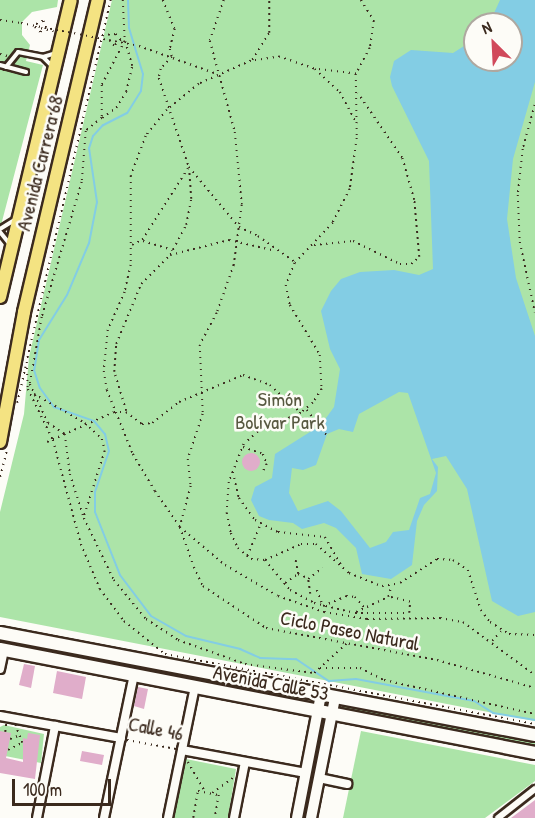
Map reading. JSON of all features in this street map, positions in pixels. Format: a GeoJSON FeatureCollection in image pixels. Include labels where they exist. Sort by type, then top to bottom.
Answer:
{"type":"FeatureCollection","features":[{"type":"Feature","properties":{"kind":"main road","name":"Avenida Carrera 68"},"geometry":{"type":"LineString","coordinates":[[0,297],[71,0]]}},
{"type":"Feature","properties":{"kind":"main road","name":"Avenida Carrera 68"},"geometry":{"type":"LineString","coordinates":[[0,442],[24,312],[98,0]]}},
{"type":"Feature","properties":{"kind":"main road","name":"Avenida Calle 53"},"geometry":{"type":"LineString","coordinates":[[0,633],[535,735]]}},
{"type":"Feature","properties":{"kind":"main road","name":"Avenida Calle 53"},"geometry":{"type":"LineString","coordinates":[[2,650],[535,753]]}},
{"type":"Feature","properties":{"kind":"street"},"geometry":{"type":"LineString","coordinates":[[0,669],[2,650]]}},
{"type":"Feature","properties":{"kind":"street"},"geometry":{"type":"LineString","coordinates":[[104,818],[134,675]]}},
{"type":"Feature","properties":{"kind":"street"},"geometry":{"type":"LineString","coordinates":[[168,818],[184,754],[195,687]]}},
{"type":"Feature","properties":{"kind":"street"},"geometry":{"type":"LineString","coordinates":[[297,818],[321,695]]}},
{"type":"Feature","properties":{"kind":"street"},"geometry":{"type":"LineString","coordinates":[[311,818],[335,698]]}},
{"type":"Feature","properties":{"kind":"street","name":"Calle 46"},"geometry":{"type":"LineString","coordinates":[[3,719],[121,738]]}},
{"type":"Feature","properties":{"kind":"street"},"geometry":{"type":"LineString","coordinates":[[37,818],[55,726]]}},
{"type":"Feature","properties":{"kind":"street","name":"Calle 46"},"geometry":{"type":"LineString","coordinates":[[184,754],[306,773]]}},
{"type":"Feature","properties":{"kind":"street"},"geometry":{"type":"LineString","coordinates":[[234,818],[245,762]]}},
{"type":"Feature","properties":{"kind":"street"},"geometry":{"type":"LineString","coordinates":[[319,778],[347,784]]}},
{"type":"Feature","properties":{"kind":"street"},"geometry":{"type":"LineString","coordinates":[[498,818],[535,789]]}},
{"type":"Feature","properties":{"kind":"lane"},"geometry":{"type":"LineString","coordinates":[[6,67],[11,56],[18,52],[43,57],[59,52]]}},
{"type":"Feature","properties":{"kind":"lane"},"geometry":{"type":"LineString","coordinates":[[43,57],[55,69]]}},
{"type":"Feature","properties":{"kind":"lane"},"geometry":{"type":"LineString","coordinates":[[0,65],[26,72]]}},
{"type":"Feature","properties":{"kind":"lane"},"geometry":{"type":"LineString","coordinates":[[11,248],[0,230],[19,217]]}},
{"type":"Feature","properties":{"kind":"path"},"geometry":{"type":"LineString","coordinates":[[111,0],[27,362],[28,389],[42,425],[53,440],[91,573],[110,606],[158,650],[535,724]]}},
{"type":"Feature","properties":{"kind":"path"},"geometry":{"type":"LineString","coordinates":[[123,0],[125,41],[132,66],[126,92],[116,108],[86,131],[81,189],[34,349],[30,372],[34,393],[48,423],[65,434],[70,474],[84,518],[114,580],[146,619],[178,640],[245,664],[314,673],[347,643]]}},
{"type":"Feature","properties":{"kind":"path"},"geometry":{"type":"LineString","coordinates":[[163,0],[175,29],[170,49],[172,57]]}},
{"type":"Feature","properties":{"kind":"path"},"geometry":{"type":"LineString","coordinates":[[180,527],[191,486],[188,459],[203,414],[200,345],[226,290],[238,241],[242,205],[235,132],[210,40],[224,0]]}},
{"type":"Feature","properties":{"kind":"path"},"geometry":{"type":"LineString","coordinates":[[251,61],[269,33],[269,0]]}},
{"type":"Feature","properties":{"kind":"path"},"geometry":{"type":"LineString","coordinates":[[361,0],[374,21],[370,48],[356,74],[357,125],[350,189],[333,223],[295,262],[286,285],[288,300],[320,355],[324,370],[322,389],[301,413],[258,432],[242,447],[232,469],[227,498],[229,523],[234,541],[246,557],[265,560],[312,543],[324,548],[343,568],[365,582],[392,586]]}},
{"type":"Feature","properties":{"kind":"path"},"geometry":{"type":"LineString","coordinates":[[0,20],[109,38],[219,74]]}},
{"type":"Feature","properties":{"kind":"path"},"geometry":{"type":"LineString","coordinates":[[35,26],[57,32]]}},
{"type":"Feature","properties":{"kind":"path"},"geometry":{"type":"LineString","coordinates":[[102,35],[109,38]]}},
{"type":"Feature","properties":{"kind":"path"},"geometry":{"type":"LineString","coordinates":[[102,118],[102,85],[125,41]]}},
{"type":"Feature","properties":{"kind":"path"},"geometry":{"type":"LineString","coordinates":[[0,54],[11,56]]}},
{"type":"Feature","properties":{"kind":"path"},"geometry":{"type":"LineString","coordinates":[[172,57],[159,73],[167,110],[189,167],[239,227],[295,262]]}},
{"type":"Feature","properties":{"kind":"path"},"geometry":{"type":"LineString","coordinates":[[356,74],[314,69],[280,57],[251,61],[199,84],[167,110],[146,136],[131,176],[128,201],[131,246],[129,279],[108,330],[105,350],[107,390],[114,412],[143,474],[180,527],[245,578],[302,605],[367,619],[452,619],[491,642],[535,675]]}},
{"type":"Feature","properties":{"kind":"path"},"geometry":{"type":"LineString","coordinates":[[314,69],[340,92],[357,125]]}},
{"type":"Feature","properties":{"kind":"path"},"geometry":{"type":"LineString","coordinates":[[314,245],[353,241],[400,264],[411,264],[419,257],[414,200],[402,158],[357,93]]}},
{"type":"Feature","properties":{"kind":"path"},"geometry":{"type":"LineString","coordinates":[[535,105],[523,150],[518,195],[520,242],[535,312]]}},
{"type":"Feature","properties":{"kind":"path"},"geometry":{"type":"LineString","coordinates":[[131,246],[142,240],[189,167]]}},
{"type":"Feature","properties":{"kind":"path"},"geometry":{"type":"LineString","coordinates":[[189,167],[190,212],[170,255],[141,284],[116,344],[114,372],[126,412],[142,424],[152,423],[179,402],[232,378],[257,378],[279,391],[301,413]]}},
{"type":"Feature","properties":{"kind":"path"},"geometry":{"type":"LineString","coordinates":[[142,240],[173,250]]}},
{"type":"Feature","properties":{"kind":"path"},"geometry":{"type":"LineString","coordinates":[[170,255],[211,242],[238,241],[279,252]]}},
{"type":"Feature","properties":{"kind":"path"},"geometry":{"type":"LineString","coordinates":[[34,393],[86,423],[102,440],[105,451],[84,518]]}},
{"type":"Feature","properties":{"kind":"path"},"geometry":{"type":"LineString","coordinates":[[306,409],[327,436]]}},
{"type":"Feature","properties":{"kind":"path"},"geometry":{"type":"LineString","coordinates":[[47,442],[97,418],[114,412],[126,412]]}},
{"type":"Feature","properties":{"kind":"path"},"geometry":{"type":"LineString","coordinates":[[242,447],[263,454],[267,464],[263,472]]}},
{"type":"Feature","properties":{"kind":"path"},"geometry":{"type":"LineString","coordinates":[[232,469],[243,507],[261,525],[287,534],[325,537],[343,568]]}},
{"type":"Feature","properties":{"kind":"path"},"geometry":{"type":"LineString","coordinates":[[246,557],[261,525]]}},
{"type":"Feature","properties":{"kind":"path","name":"Ciclo Paseo Natural"},"geometry":{"type":"LineString","coordinates":[[180,527],[203,586],[266,628],[437,660],[535,688]]}},
{"type":"Feature","properties":{"kind":"path"},"geometry":{"type":"LineString","coordinates":[[295,558],[298,574]]}},
{"type":"Feature","properties":{"kind":"path"},"geometry":{"type":"LineString","coordinates":[[388,597],[392,586],[437,559],[453,560],[468,570],[481,610],[501,631],[518,636],[535,635]]}},
{"type":"Feature","properties":{"kind":"path"},"geometry":{"type":"LineString","coordinates":[[265,560],[284,583],[300,597],[323,606],[355,612],[409,613],[410,602],[388,597],[355,612]]}},
{"type":"Feature","properties":{"kind":"path"},"geometry":{"type":"LineString","coordinates":[[308,579],[322,568]]}},
{"type":"Feature","properties":{"kind":"path"},"geometry":{"type":"LineString","coordinates":[[284,583],[298,574]]}},
{"type":"Feature","properties":{"kind":"path"},"geometry":{"type":"LineString","coordinates":[[298,574],[308,579]]}},
{"type":"Feature","properties":{"kind":"path"},"geometry":{"type":"LineString","coordinates":[[308,579],[310,594]]}},
{"type":"Feature","properties":{"kind":"path"},"geometry":{"type":"LineString","coordinates":[[316,590],[323,606]]}},
{"type":"Feature","properties":{"kind":"path"},"geometry":{"type":"LineString","coordinates":[[323,606],[346,596],[355,597],[365,608]]}},
{"type":"Feature","properties":{"kind":"path"},"geometry":{"type":"LineString","coordinates":[[491,642],[501,631]]}},
{"type":"Feature","properties":{"kind":"path","name":"Ciclo Paseo Natural"},"geometry":{"type":"LineString","coordinates":[[318,669],[360,668],[384,680],[535,714]]}},
{"type":"Feature","properties":{"kind":"path"},"geometry":{"type":"LineString","coordinates":[[3,719],[5,732]]}},
{"type":"Feature","properties":{"kind":"path"},"geometry":{"type":"LineString","coordinates":[[8,750],[22,743],[15,725]]}},
{"type":"Feature","properties":{"kind":"path"},"geometry":{"type":"LineString","coordinates":[[10,739],[19,735]]}},
{"type":"Feature","properties":{"kind":"path","name":"Calle 46"},"geometry":{"type":"LineString","coordinates":[[121,738],[184,754]]}},
{"type":"Feature","properties":{"kind":"path"},"geometry":{"type":"LineString","coordinates":[[184,754],[205,792]]}},
{"type":"Feature","properties":{"kind":"path"},"geometry":{"type":"LineString","coordinates":[[211,793],[237,774]]}},
{"type":"Feature","properties":{"kind":"path"},"geometry":{"type":"LineString","coordinates":[[193,818],[198,791],[219,795],[215,818]]}},
{"type":"Feature","properties":{"kind":"green space"},"geometry":{"type":"Polygon","coordinates":[[[0,0],[58,0],[57,7],[32,12],[22,22],[22,35],[30,45],[26,61],[43,65],[0,229],[0,0]]]}},
{"type":"Feature","properties":{"kind":"green space","name":"Simón Bolívar Park"},"geometry":{"type":"Polygon","coordinates":[[[112,0],[535,0],[535,721],[0,617],[0,512],[24,414],[29,357],[112,0]]]}},
{"type":"Feature","properties":{"kind":"green space"},"geometry":{"type":"Polygon","coordinates":[[[0,639],[311,697],[311,700],[283,698],[0,643],[0,639]]]}},
{"type":"Feature","properties":{"kind":"green space"},"geometry":{"type":"Polygon","coordinates":[[[342,706],[535,741],[535,747],[341,710],[342,706]]]}},
{"type":"Feature","properties":{"kind":"green space"},"geometry":{"type":"Polygon","coordinates":[[[4,725],[44,734],[41,763],[0,755],[0,727],[4,725]]]}},
{"type":"Feature","properties":{"kind":"green space"},"geometry":{"type":"Polygon","coordinates":[[[361,731],[535,765],[535,781],[485,818],[343,818],[361,731]]]}},
{"type":"Feature","properties":{"kind":"green space"},"geometry":{"type":"Polygon","coordinates":[[[186,759],[236,769],[228,818],[173,818],[186,759]]]}},
{"type":"Feature","properties":{"kind":"water"},"geometry":{"type":"Polygon","coordinates":[[[500,0],[535,0],[535,82],[513,159],[507,219],[516,278],[535,336],[535,612],[518,616],[492,601],[467,489],[446,456],[432,459],[438,467],[437,491],[424,505],[417,521],[412,565],[391,579],[362,574],[356,548],[336,528],[324,523],[302,529],[293,523],[269,520],[259,516],[251,500],[255,487],[272,478],[275,454],[321,425],[334,407],[340,369],[330,349],[321,311],[331,291],[341,279],[360,272],[394,270],[419,275],[433,269],[429,161],[392,86],[390,77],[394,61],[411,50],[453,53],[463,47],[463,72],[523,72],[523,12],[494,12],[500,0]],[[399,392],[359,414],[353,432],[339,429],[327,434],[316,465],[303,470],[292,468],[289,493],[298,511],[328,501],[341,511],[370,548],[386,542],[393,532],[409,530],[420,498],[430,494],[436,473],[408,393],[399,392]]]}},
{"type":"Feature","properties":{"kind":"building"},"geometry":{"type":"Polygon","coordinates":[[[247,453],[255,453],[260,458],[258,469],[247,471],[242,466],[242,458],[247,453]]]}},
{"type":"Feature","properties":{"kind":"building"},"geometry":{"type":"Polygon","coordinates":[[[24,664],[35,666],[31,688],[19,685],[24,664]]]}},
{"type":"Feature","properties":{"kind":"building"},"geometry":{"type":"Polygon","coordinates":[[[57,671],[86,677],[82,699],[53,693],[57,671]]]}},
{"type":"Feature","properties":{"kind":"building"},"geometry":{"type":"Polygon","coordinates":[[[138,687],[148,689],[144,709],[134,706],[138,687]]]}},
{"type":"Feature","properties":{"kind":"building"},"geometry":{"type":"Polygon","coordinates":[[[0,731],[11,733],[6,758],[23,762],[23,738],[27,739],[28,733],[40,735],[35,779],[0,773],[0,731]]]}},
{"type":"Feature","properties":{"kind":"building"},"geometry":{"type":"Polygon","coordinates":[[[82,751],[104,755],[102,765],[80,761],[82,751]]]}},
{"type":"Feature","properties":{"kind":"building"},"geometry":{"type":"Polygon","coordinates":[[[535,800],[535,818],[511,818],[535,800]]]}},
{"type":"Feature","properties":{"kind":"waterway"},"geometry":{"type":"LineString","coordinates":[[128,0],[129,28],[143,74],[141,91],[127,113],[103,125],[93,136],[89,148],[97,202],[89,243],[67,295],[39,340],[34,370],[40,388],[54,407],[94,421],[105,434],[109,451],[95,492],[95,512],[120,575],[151,616],[186,636],[240,649],[260,658],[296,659],[329,681],[356,679],[474,701],[493,713],[535,720]]}}]}
